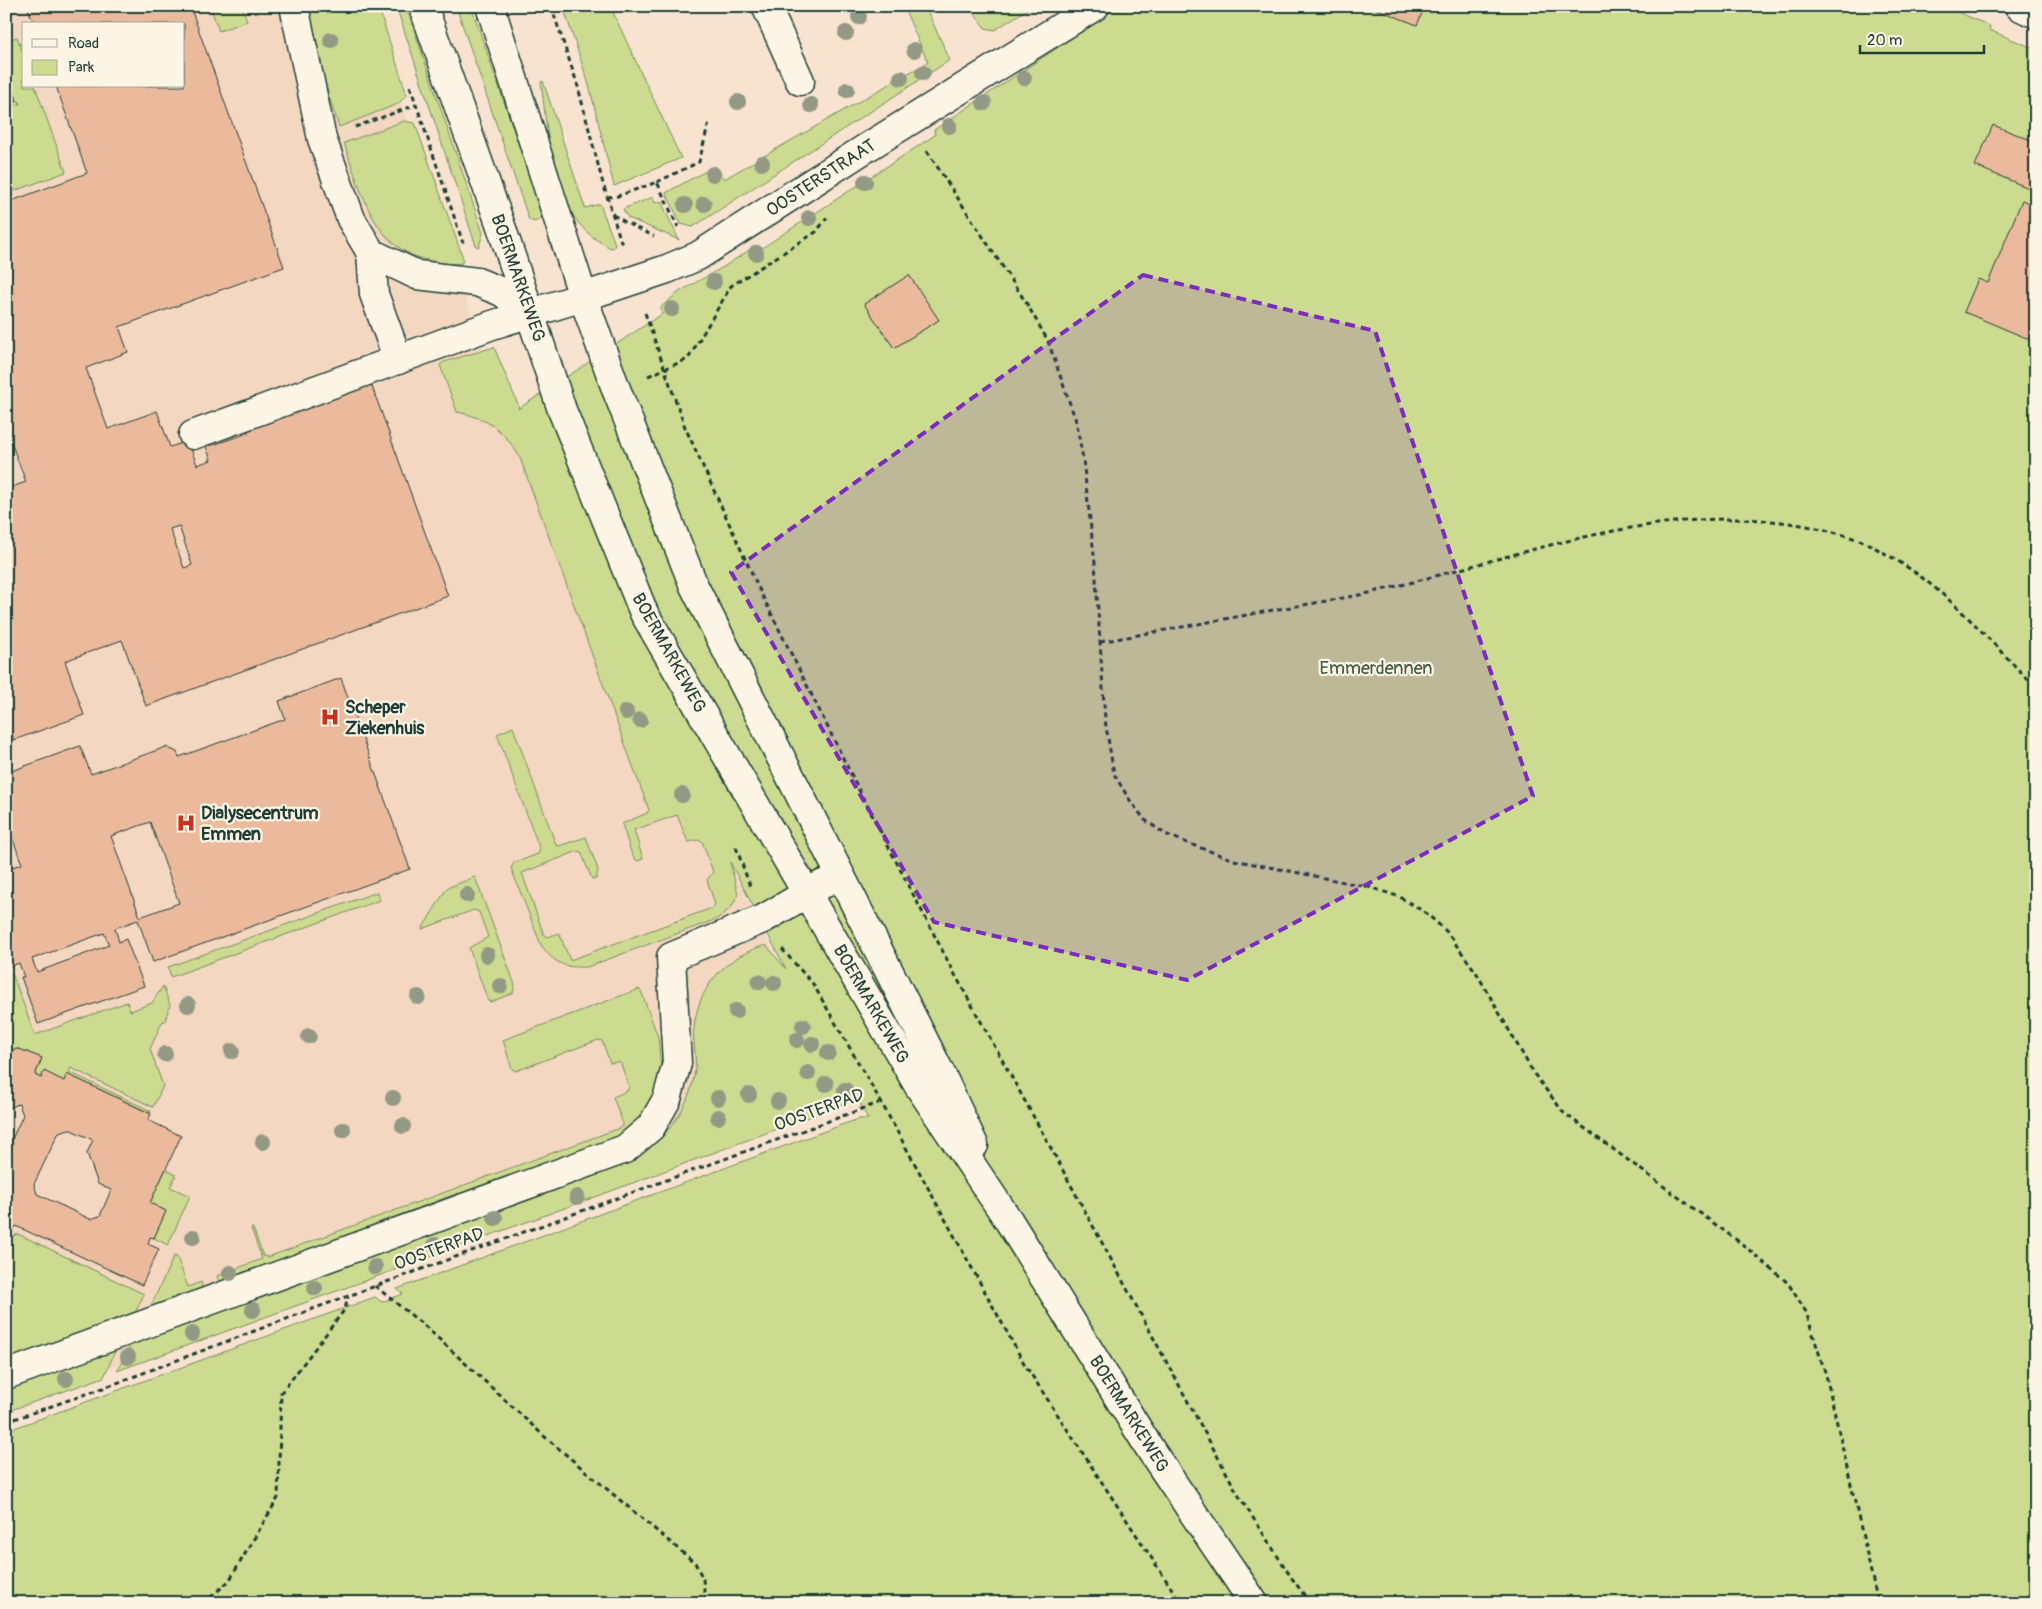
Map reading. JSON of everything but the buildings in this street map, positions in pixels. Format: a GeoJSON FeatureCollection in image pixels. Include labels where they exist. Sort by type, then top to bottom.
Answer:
{"type":"FeatureCollection","features":[{"type":"Feature","properties":{"kind":"street"},"geometry":{"type":"LineString","coordinates":[[294,6],[322,140],[351,219],[371,253],[374,294],[398,360]]}},
{"type":"Feature","properties":{"kind":"street","name":"BOERMARKEWEG"},"geometry":{"type":"LineString","coordinates":[[423,6],[562,410],[644,613],[918,1086],[1009,1222],[1152,1452],[1254,1603]]}},
{"type":"Feature","properties":{"kind":"street","name":"BOERMARKEWEG"},"geometry":{"type":"LineString","coordinates":[[490,6],[583,297],[616,389],[694,586],[940,1072],[1009,1222]]}},
{"type":"Feature","properties":{"kind":"street"},"geometry":{"type":"LineString","coordinates":[[766,6],[800,81]]}},
{"type":"Feature","properties":{"kind":"street","name":"OOSTERSTRAAT"},"geometry":{"type":"LineString","coordinates":[[193,435],[492,325],[667,269],[698,256],[1095,6]]}},
{"type":"Feature","properties":{"kind":"street"},"geometry":{"type":"LineString","coordinates":[[2019,6],[2036,14]]}},
{"type":"Feature","properties":{"kind":"street"},"geometry":{"type":"LineString","coordinates":[[371,253],[417,275],[477,282],[502,292],[530,314]]}},
{"type":"Feature","properties":{"kind":"street"},"geometry":{"type":"LineString","coordinates":[[6,1376],[625,1149],[651,1127],[667,1098],[676,1063],[671,957],[763,919],[840,875]]}},
{"type":"Feature","properties":{"kind":"path"},"geometry":{"type":"LineString","coordinates":[[552,6],[576,83],[607,197],[618,196],[657,182],[699,162],[708,122]]}},
{"type":"Feature","properties":{"kind":"path"},"geometry":{"type":"LineString","coordinates":[[322,140],[416,104]]}},
{"type":"Feature","properties":{"kind":"path"},"geometry":{"type":"LineString","coordinates":[[909,122],[1027,304],[1048,341],[1064,383],[1076,421],[1083,458],[1095,563],[1105,720],[1114,774],[1129,799],[1145,820],[1166,834],[1234,860],[1368,887],[1400,898],[1426,912],[1446,931],[1476,972],[1534,1074],[1564,1114],[1742,1244],[1788,1283],[1806,1312],[1826,1375],[1878,1603]]}},
{"type":"Feature","properties":{"kind":"path"},"geometry":{"type":"LineString","coordinates":[[657,182],[676,225],[684,233],[698,256]]}},
{"type":"Feature","properties":{"kind":"path"},"geometry":{"type":"LineString","coordinates":[[616,389],[688,359],[731,286],[816,232],[828,217]]}},
{"type":"Feature","properties":{"kind":"path"},"geometry":{"type":"LineString","coordinates":[[665,370],[685,427],[759,589],[930,927],[1239,1496],[1310,1603]]}},
{"type":"Feature","properties":{"kind":"path"},"geometry":{"type":"LineString","coordinates":[[1100,642],[1369,593],[1468,566],[1642,525],[1695,519],[1745,520],[1800,523],[1861,540],[1904,564],[1950,599],[2036,688]]}},
{"type":"Feature","properties":{"kind":"path","name":"OOSTERPAD"},"geometry":{"type":"LineString","coordinates":[[6,1422],[881,1102]]}},
{"type":"Feature","properties":{"kind":"path"},"geometry":{"type":"LineString","coordinates":[[375,1286],[426,1327],[552,1442],[688,1556],[703,1579],[705,1603]]}},
{"type":"Feature","properties":{"kind":"path"},"geometry":{"type":"LineString","coordinates":[[204,1603],[229,1581],[278,1498],[281,1393],[345,1309],[348,1297]]}},
{"type":"Feature","properties":{"kind":"highlighted area"},"geometry":{"type":"Polygon","coordinates":[[[1143,275],[1375,331],[1533,796],[1187,980],[934,922],[731,572],[1143,275]]]}},
{"type":"Feature","properties":{"kind":"shaded area","name":"Scheper Ziekenhuis"},"geometry":{"type":"Polygon","coordinates":[[[6,6],[369,6],[505,418],[767,939],[857,1095],[6,1406],[6,6]]]}},
{"type":"Feature","properties":{"kind":"green space"},"geometry":{"type":"Polygon","coordinates":[[[210,6],[242,6],[247,21],[219,31],[210,6]]]}},
{"type":"Feature","properties":{"kind":"green space"},"geometry":{"type":"Polygon","coordinates":[[[307,6],[378,6],[407,95],[398,104],[339,127],[327,91],[307,6]]]}},
{"type":"Feature","properties":{"kind":"green space"},"geometry":{"type":"Polygon","coordinates":[[[396,6],[406,6],[483,233],[479,247],[476,246],[396,6]]]}},
{"type":"Feature","properties":{"kind":"green space"},"geometry":{"type":"Polygon","coordinates":[[[456,6],[471,6],[542,212],[541,218],[535,222],[529,220],[456,6]]]}},
{"type":"Feature","properties":{"kind":"green space"},"geometry":{"type":"Polygon","coordinates":[[[563,6],[610,6],[681,158],[614,186],[589,85],[563,6]]]}},
{"type":"Feature","properties":{"kind":"green space"},"geometry":{"type":"Polygon","coordinates":[[[903,6],[925,6],[950,60],[693,227],[681,224],[666,193],[669,191],[715,166],[724,179],[928,62],[903,6]]]}},
{"type":"Feature","properties":{"kind":"green space"},"geometry":{"type":"Polygon","coordinates":[[[969,6],[1032,6],[995,30],[985,28],[969,6]]]}},
{"type":"Feature","properties":{"kind":"green space","name":"Emmerdennen"},"geometry":{"type":"Polygon","coordinates":[[[1120,6],[1944,6],[1990,26],[1989,30],[2036,49],[2036,1603],[6,1603],[6,1431],[375,1297],[382,1302],[403,1294],[397,1289],[844,1124],[859,1119],[868,1119],[854,1092],[841,1105],[598,1196],[117,1371],[130,1345],[614,1167],[645,1152],[671,1126],[689,1094],[695,1070],[694,1033],[697,1013],[701,999],[716,975],[738,957],[766,945],[786,969],[730,862],[738,894],[731,908],[717,919],[587,967],[572,967],[561,964],[551,957],[541,945],[511,868],[514,863],[538,854],[540,850],[497,734],[513,727],[556,845],[559,846],[586,837],[598,870],[596,879],[592,879],[581,852],[578,851],[522,873],[544,935],[548,937],[559,933],[570,960],[712,908],[715,904],[707,880],[713,872],[702,841],[688,842],[677,815],[634,830],[643,859],[637,861],[632,855],[622,824],[647,813],[649,810],[520,458],[508,440],[494,427],[478,418],[457,412],[440,365],[444,362],[494,347],[519,407],[518,409],[662,314],[661,307],[679,292],[757,245],[762,248],[935,135],[934,130],[1120,6]]]}},
{"type":"Feature","properties":{"kind":"green space"},"geometry":{"type":"Polygon","coordinates":[[[17,37],[22,51],[22,88],[36,88],[66,172],[6,194],[6,109],[20,104],[19,101],[6,106],[6,104],[17,100],[6,72],[6,41],[17,37]]]}},
{"type":"Feature","properties":{"kind":"green space"},"geometry":{"type":"Polygon","coordinates":[[[543,81],[585,208],[600,204],[615,244],[614,247],[611,248],[591,235],[575,218],[564,198],[550,152],[541,82],[543,81]]]}},
{"type":"Feature","properties":{"kind":"green space"},"geometry":{"type":"Polygon","coordinates":[[[404,121],[415,123],[463,258],[462,263],[451,264],[431,261],[411,255],[395,245],[382,231],[364,199],[344,143],[404,121]]]}},
{"type":"Feature","properties":{"kind":"green space"},"geometry":{"type":"Polygon","coordinates":[[[653,197],[655,203],[661,201],[679,240],[628,218],[623,209],[653,197]]]}},
{"type":"Feature","properties":{"kind":"green space"},"geometry":{"type":"Polygon","coordinates":[[[475,877],[515,985],[513,993],[491,1002],[488,1001],[469,948],[488,937],[479,912],[474,910],[422,929],[447,888],[475,877]]]}},
{"type":"Feature","properties":{"kind":"green space"},"geometry":{"type":"Polygon","coordinates":[[[377,892],[380,900],[171,977],[168,967],[377,892]]]}},
{"type":"Feature","properties":{"kind":"green space"},"geometry":{"type":"Polygon","coordinates":[[[12,973],[35,1035],[127,1002],[130,1011],[152,1003],[163,986],[170,1005],[165,1021],[162,1022],[150,1049],[163,1086],[153,1107],[71,1068],[69,1072],[151,1111],[150,1113],[67,1074],[64,1081],[44,1072],[41,1078],[35,1075],[42,1058],[19,1049],[6,1050],[6,975],[12,973]]]}},
{"type":"Feature","properties":{"kind":"green space"},"geometry":{"type":"Polygon","coordinates":[[[639,989],[658,1037],[661,1069],[655,1093],[643,1114],[618,1139],[460,1197],[458,1193],[219,1283],[217,1276],[262,1259],[251,1228],[253,1228],[263,1256],[268,1257],[620,1128],[623,1124],[613,1097],[627,1091],[629,1087],[621,1064],[619,1062],[610,1063],[602,1041],[598,1040],[516,1071],[512,1069],[503,1040],[639,989]]]}},
{"type":"Feature","properties":{"kind":"green space"},"geometry":{"type":"Polygon","coordinates":[[[166,1169],[176,1175],[170,1187],[190,1196],[168,1245],[154,1238],[166,1211],[150,1203],[166,1169]]]}},
{"type":"Feature","properties":{"kind":"green space"},"geometry":{"type":"Polygon","coordinates":[[[18,1234],[144,1294],[134,1315],[6,1362],[6,1239],[18,1234]]]}},
{"type":"Feature","properties":{"kind":"green space"},"geometry":{"type":"Polygon","coordinates":[[[174,1256],[177,1257],[188,1287],[201,1282],[203,1289],[149,1310],[174,1256]]]}},
{"type":"Feature","properties":{"kind":"green space"},"geometry":{"type":"Polygon","coordinates":[[[116,1349],[104,1377],[6,1412],[6,1390],[116,1349]]]}},
{"type":"Feature","properties":{"kind":"place","name":"Scheper Ziekenhuis"},"geometry":{"type":"Point","coordinates":[330,717]}},
{"type":"Feature","properties":{"kind":"place","name":"Dialysecentrum Emmen"},"geometry":{"type":"Point","coordinates":[186,823]}}]}
